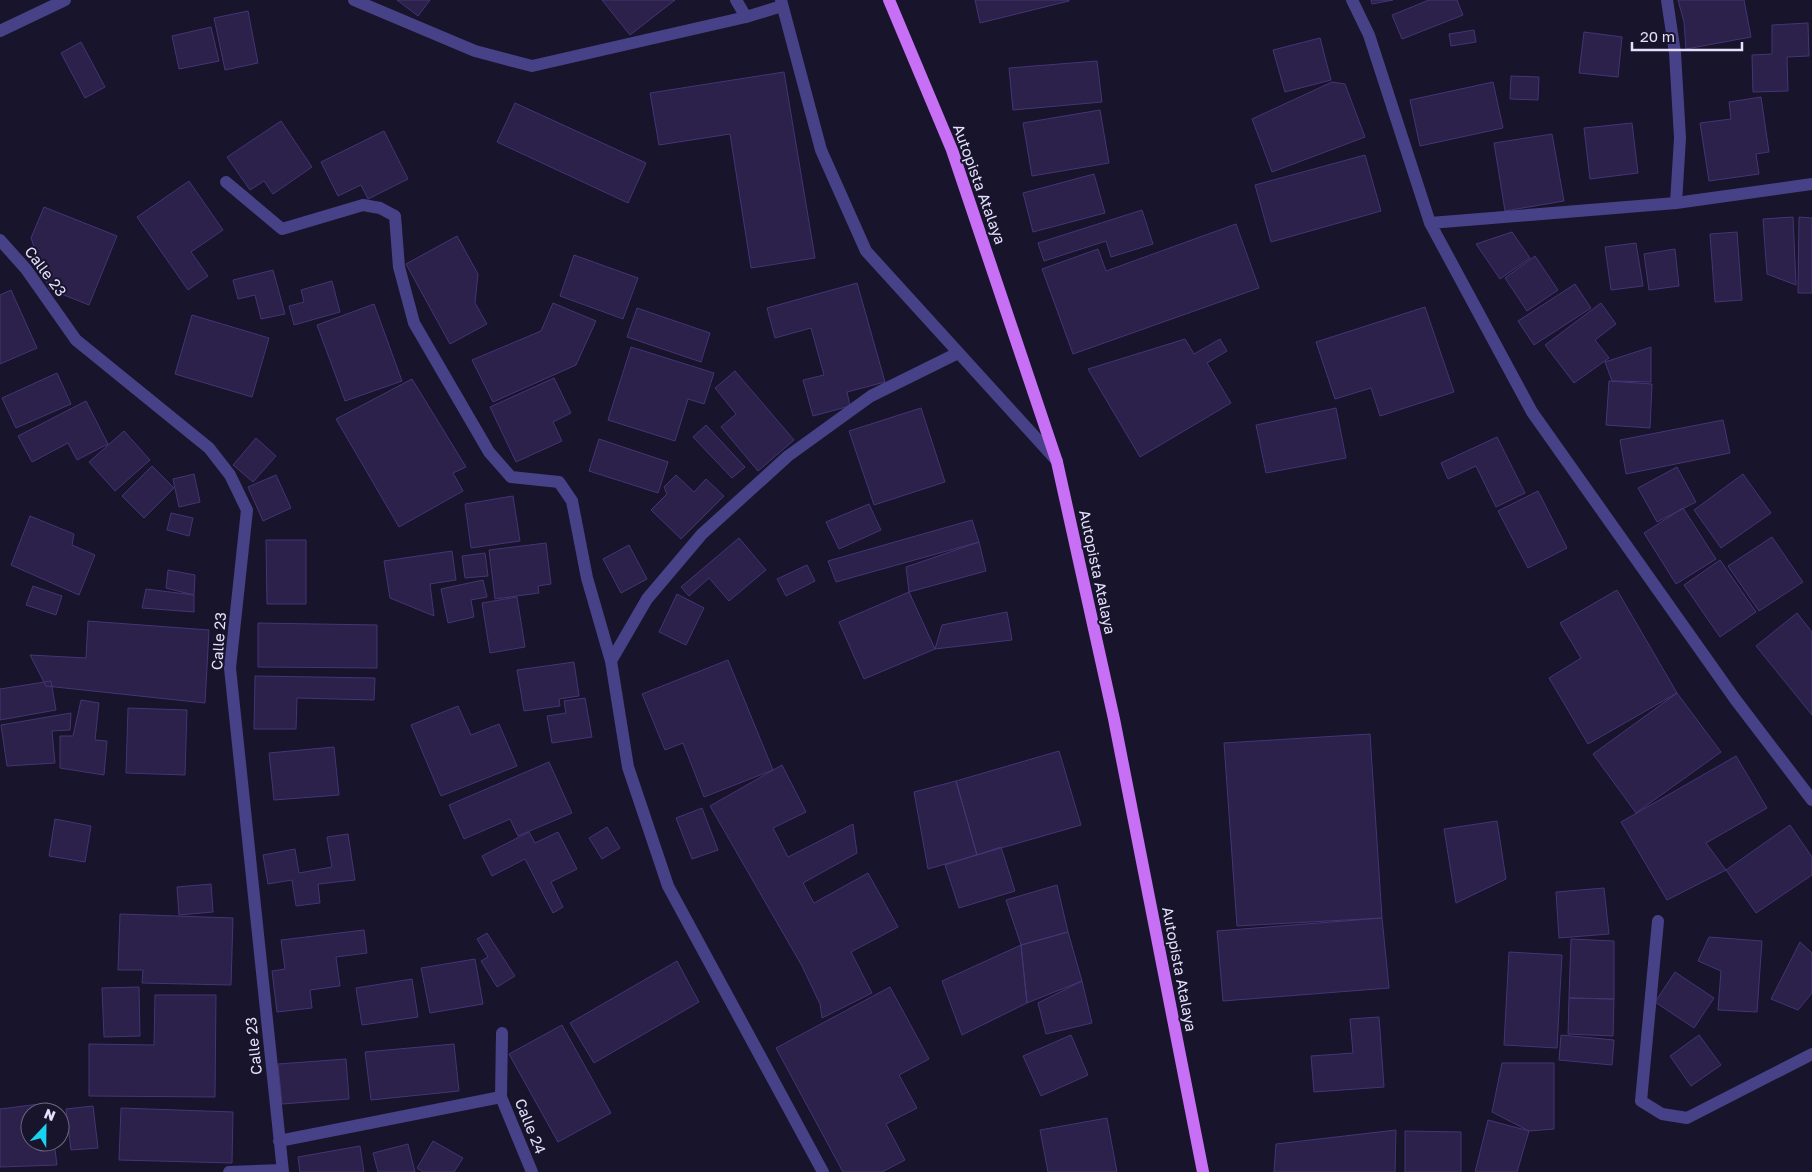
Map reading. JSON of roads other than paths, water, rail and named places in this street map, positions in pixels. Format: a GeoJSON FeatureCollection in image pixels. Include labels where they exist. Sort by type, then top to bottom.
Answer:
{"type":"FeatureCollection","features":[{"type":"Feature","properties":{"kind":"main road","name":"Autopista Atalaya"},"geometry":{"type":"LineString","coordinates":[[889,0],[952,150],[1058,462],[1116,729],[1203,1172]]}},
{"type":"Feature","properties":{"kind":"street"},"geometry":{"type":"LineString","coordinates":[[0,31],[65,0]]}},
{"type":"Feature","properties":{"kind":"street"},"geometry":{"type":"LineString","coordinates":[[354,0],[475,51],[532,66],[746,17],[782,3],[820,150],[866,252],[1058,462]]}},
{"type":"Feature","properties":{"kind":"street"},"geometry":{"type":"LineString","coordinates":[[736,0],[746,17]]}},
{"type":"Feature","properties":{"kind":"street"},"geometry":{"type":"LineString","coordinates":[[1352,0],[1369,35],[1430,223],[1532,412],[1735,699],[1812,800]]}},
{"type":"Feature","properties":{"kind":"street"},"geometry":{"type":"LineString","coordinates":[[1667,0],[1675,53],[1680,138],[1676,203]]}},
{"type":"Feature","properties":{"kind":"street"},"geometry":{"type":"LineString","coordinates":[[226,182],[282,229],[363,205],[380,208],[395,216],[399,268],[414,323],[489,452],[511,478],[559,482],[572,501],[586,578],[611,661],[628,767],[668,886],[823,1172]]}},
{"type":"Feature","properties":{"kind":"street"},"geometry":{"type":"LineString","coordinates":[[1430,223],[1676,203],[1812,184]]}},
{"type":"Feature","properties":{"kind":"street","name":"Calle 23"},"geometry":{"type":"LineString","coordinates":[[0,240],[26,269],[76,340],[209,448],[230,475],[246,510],[230,668],[283,1171]]}},
{"type":"Feature","properties":{"kind":"street"},"geometry":{"type":"LineString","coordinates":[[611,661],[647,599],[702,534],[788,456],[871,396],[958,353]]}},
{"type":"Feature","properties":{"kind":"street"},"geometry":{"type":"LineString","coordinates":[[1658,921],[1641,1101],[1662,1114],[1686,1118],[1812,1054]]}},
{"type":"Feature","properties":{"kind":"street","name":"Calle 24"},"geometry":{"type":"LineString","coordinates":[[502,1033],[501,1097],[532,1172]]}},
{"type":"Feature","properties":{"kind":"street"},"geometry":{"type":"LineString","coordinates":[[279,1141],[501,1097]]}},
{"type":"Feature","properties":{"kind":"street"},"geometry":{"type":"LineString","coordinates":[[229,1172],[283,1171]]}}]}
